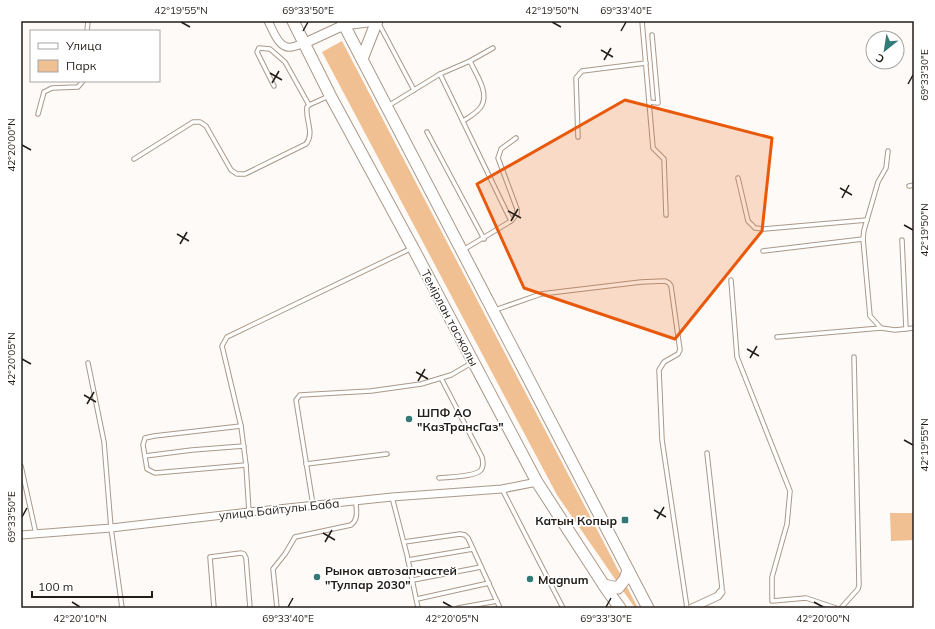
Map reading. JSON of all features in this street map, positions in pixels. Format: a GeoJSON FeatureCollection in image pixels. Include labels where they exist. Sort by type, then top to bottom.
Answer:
{"type":"FeatureCollection","features":[{"type":"Feature","properties":{"kind":"main road","name":"Темірлан тасжолы"},"geometry":{"type":"LineString","coordinates":[[293,21],[330,95],[537,482],[620,608]]}},
{"type":"Feature","properties":{"kind":"main road"},"geometry":{"type":"LineString","coordinates":[[362,59],[377,21]]}},
{"type":"Feature","properties":{"kind":"main road"},"geometry":{"type":"LineString","coordinates":[[343,23],[648,608]]}},
{"type":"Feature","properties":{"kind":"main road"},"geometry":{"type":"LineString","coordinates":[[604,585],[618,588],[625,579],[628,570]]}},
{"type":"Feature","properties":{"kind":"street"},"geometry":{"type":"LineString","coordinates":[[268,21],[282,45],[291,48],[305,43],[343,23],[377,21]]}},
{"type":"Feature","properties":{"kind":"street","name":"улица Байтулы Баба"},"geometry":{"type":"LineString","coordinates":[[21,535],[111,528],[392,497],[502,489],[537,482]]}},
{"type":"Feature","properties":{"kind":"street"},"geometry":{"type":"LineString","coordinates":[[692,608],[718,596],[721,592]]}},
{"type":"Feature","properties":{"kind":"lane"},"geometry":{"type":"LineString","coordinates":[[377,21],[414,90]]}},
{"type":"Feature","properties":{"kind":"lane"},"geometry":{"type":"LineString","coordinates":[[642,21],[653,148],[664,158],[666,215]]}},
{"type":"Feature","properties":{"kind":"lane"},"geometry":{"type":"LineString","coordinates":[[649,102],[658,102],[652,35]]}},
{"type":"Feature","properties":{"kind":"lane"},"geometry":{"type":"LineString","coordinates":[[274,86],[257,52],[259,48],[270,49],[286,62],[309,105]]}},
{"type":"Feature","properties":{"kind":"lane"},"geometry":{"type":"LineString","coordinates":[[387,107],[440,74],[470,61],[493,48]]}},
{"type":"Feature","properties":{"kind":"lane"},"geometry":{"type":"LineString","coordinates":[[463,121],[476,112],[482,105],[484,92],[470,61]]}},
{"type":"Feature","properties":{"kind":"lane"},"geometry":{"type":"LineString","coordinates":[[578,137],[576,78],[582,71],[646,63]]}},
{"type":"Feature","properties":{"kind":"lane"},"geometry":{"type":"LineString","coordinates":[[440,74],[511,222]]}},
{"type":"Feature","properties":{"kind":"lane"},"geometry":{"type":"LineString","coordinates":[[38,114],[44,92],[52,88],[78,87],[82,82]]}},
{"type":"Feature","properties":{"kind":"lane"},"geometry":{"type":"LineString","coordinates":[[134,159],[193,122],[200,122],[206,126],[231,170],[237,174],[245,174],[306,144],[310,140],[311,135],[306,110],[309,105],[330,95]]}},
{"type":"Feature","properties":{"kind":"lane"},"geometry":{"type":"LineString","coordinates":[[427,132],[484,239]]}},
{"type":"Feature","properties":{"kind":"lane"},"geometry":{"type":"LineString","coordinates":[[462,251],[511,222],[517,214],[517,209],[498,158],[501,149],[516,138]]}},
{"type":"Feature","properties":{"kind":"lane"},"geometry":{"type":"LineString","coordinates":[[881,328],[870,316],[863,239],[864,230],[878,182],[886,168],[888,151]]}},
{"type":"Feature","properties":{"kind":"lane"},"geometry":{"type":"LineString","coordinates":[[738,178],[748,221],[755,228],[764,229],[868,220]]}},
{"type":"Feature","properties":{"kind":"lane"},"geometry":{"type":"LineString","coordinates":[[763,251],[863,239]]}},
{"type":"Feature","properties":{"kind":"lane"},"geometry":{"type":"LineString","coordinates":[[902,240],[906,329]]}},
{"type":"Feature","properties":{"kind":"lane"},"geometry":{"type":"LineString","coordinates":[[249,512],[244,446],[241,426],[222,346],[224,341],[235,334],[413,248]]}},
{"type":"Feature","properties":{"kind":"lane"},"geometry":{"type":"LineString","coordinates":[[731,280],[737,357],[790,490],[787,524],[772,577],[772,601],[806,598],[836,608]]}},
{"type":"Feature","properties":{"kind":"lane"},"geometry":{"type":"LineString","coordinates":[[493,311],[541,294],[641,282],[665,281],[671,286],[680,350],[678,354],[664,362],[659,370],[662,432],[687,608]]}},
{"type":"Feature","properties":{"kind":"lane"},"geometry":{"type":"LineString","coordinates":[[777,337],[881,328],[895,330],[914,328]]}},
{"type":"Feature","properties":{"kind":"lane"},"geometry":{"type":"LineString","coordinates":[[841,608],[858,589],[859,585],[854,358]]}},
{"type":"Feature","properties":{"kind":"lane"},"geometry":{"type":"LineString","coordinates":[[313,505],[296,400],[300,395],[371,391],[421,384],[451,375],[474,362]]}},
{"type":"Feature","properties":{"kind":"lane"},"geometry":{"type":"LineString","coordinates":[[88,363],[104,442],[111,528],[122,608]]}},
{"type":"Feature","properties":{"kind":"lane"},"geometry":{"type":"LineString","coordinates":[[439,478],[474,474],[480,470],[483,464],[482,457],[441,378]]}},
{"type":"Feature","properties":{"kind":"lane"},"geometry":{"type":"LineString","coordinates":[[241,426],[145,438],[143,445],[147,469],[156,473],[246,465]]}},
{"type":"Feature","properties":{"kind":"lane"},"geometry":{"type":"LineString","coordinates":[[145,456],[192,450],[244,446]]}},
{"type":"Feature","properties":{"kind":"lane"},"geometry":{"type":"LineString","coordinates":[[707,453],[722,588],[721,592]]}},
{"type":"Feature","properties":{"kind":"lane"},"geometry":{"type":"LineString","coordinates":[[306,464],[387,454]]}},
{"type":"Feature","properties":{"kind":"lane"},"geometry":{"type":"LineString","coordinates":[[21,466],[36,534]]}},
{"type":"Feature","properties":{"kind":"lane"},"geometry":{"type":"LineString","coordinates":[[502,489],[563,608]]}},
{"type":"Feature","properties":{"kind":"lane"},"geometry":{"type":"LineString","coordinates":[[392,497],[413,580],[418,608]]}},
{"type":"Feature","properties":{"kind":"lane"},"geometry":{"type":"LineString","coordinates":[[277,608],[273,569],[285,554],[292,540],[295,536],[352,525],[355,523],[357,518],[356,501]]}},
{"type":"Feature","properties":{"kind":"lane"},"geometry":{"type":"LineString","coordinates":[[404,542],[460,534],[465,535],[468,538],[500,608]]}},
{"type":"Feature","properties":{"kind":"lane"},"geometry":{"type":"LineString","coordinates":[[408,560],[473,549]]}},
{"type":"Feature","properties":{"kind":"lane"},"geometry":{"type":"LineString","coordinates":[[214,608],[210,557],[241,553],[244,554],[246,558],[250,608]]}},
{"type":"Feature","properties":{"kind":"lane"},"geometry":{"type":"LineString","coordinates":[[413,580],[481,567]]}},
{"type":"Feature","properties":{"kind":"lane"},"geometry":{"type":"LineString","coordinates":[[416,599],[489,583]]}},
{"type":"Feature","properties":{"kind":"lane"},"geometry":{"type":"LineString","coordinates":[[458,608],[497,600]]}},
{"type":"Feature","properties":{"kind":"highlighted area"},"geometry":{"type":"Polygon","coordinates":[[[625,100],[772,138],[762,231],[675,339],[524,288],[477,184],[625,100]]]}},
{"type":"Feature","properties":{"kind":"green space"},"geometry":{"type":"Polygon","coordinates":[[[342,41],[638,608],[635,608],[557,495],[322,52],[342,41]]]}},
{"type":"Feature","properties":{"kind":"green space"},"geometry":{"type":"Polygon","coordinates":[[[890,513],[914,513],[914,540],[891,541],[890,513]]]}},
{"type":"Feature","properties":{"kind":"place","name":"ШПФ АО \"КазТрансГаз\""},"geometry":{"type":"Point","coordinates":[409,419]}},
{"type":"Feature","properties":{"kind":"place","name":"Катын Копыр"},"geometry":{"type":"Point","coordinates":[625,520]}},
{"type":"Feature","properties":{"kind":"place","name":"Рынок автозапчастей \"Тулпар 2030\""},"geometry":{"type":"Point","coordinates":[317,577]}},
{"type":"Feature","properties":{"kind":"place","name":"Magnum"},"geometry":{"type":"Point","coordinates":[530,579]}}]}
